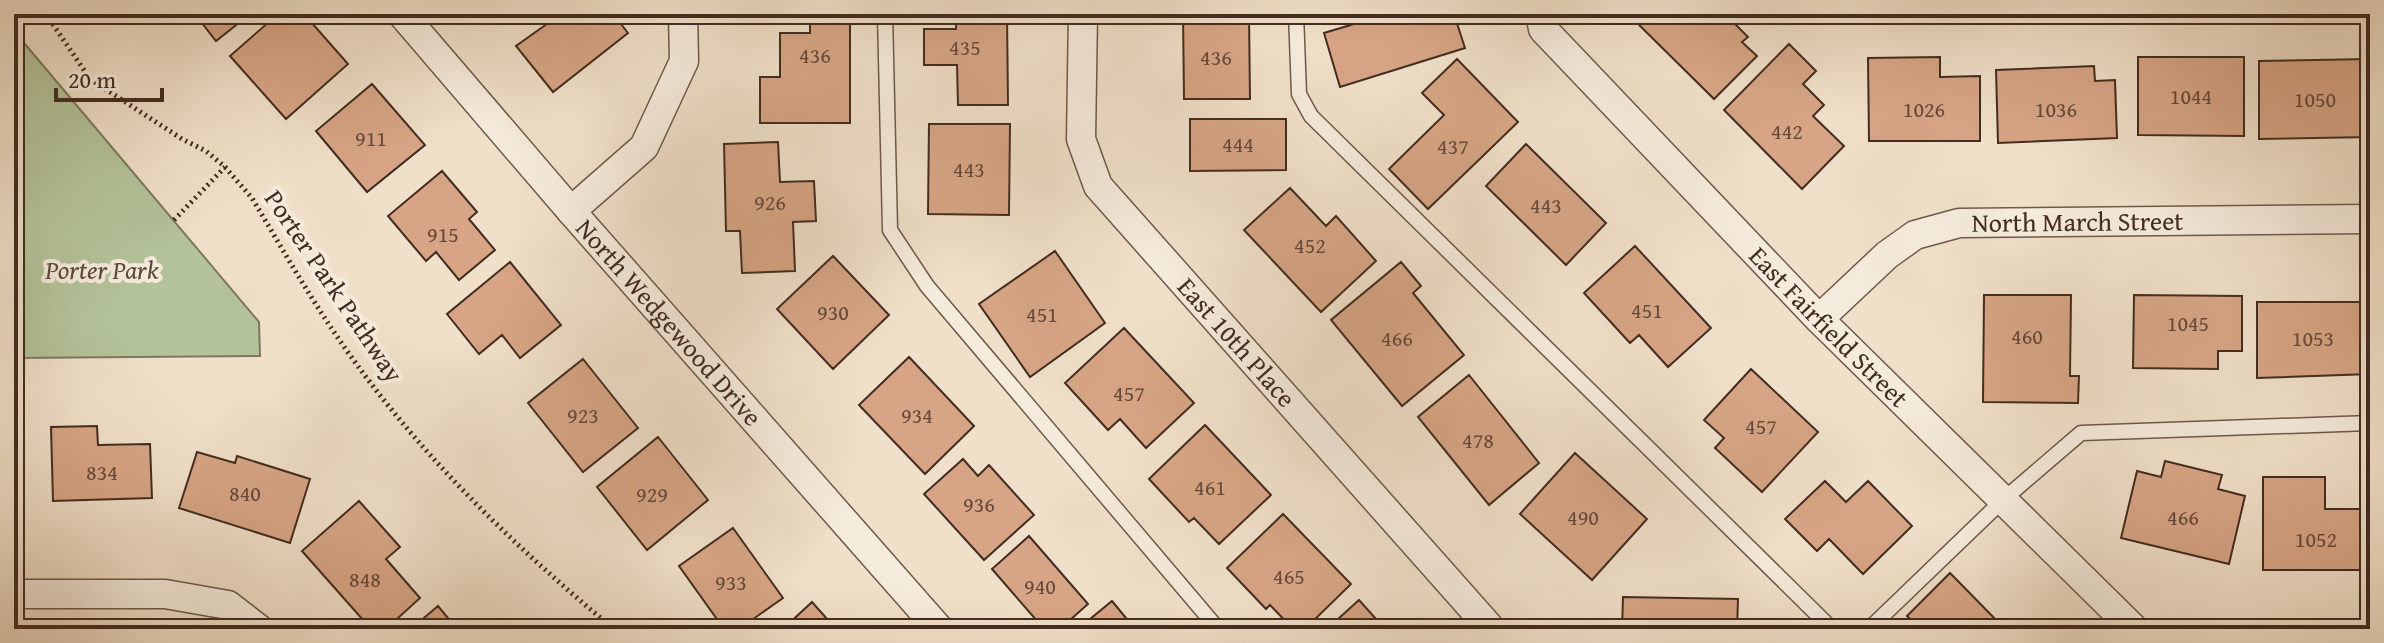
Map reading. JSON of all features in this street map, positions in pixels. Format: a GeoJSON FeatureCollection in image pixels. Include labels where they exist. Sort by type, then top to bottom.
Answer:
{"type":"FeatureCollection","features":[{"type":"Feature","properties":{"kind":"street","name":"North Wedgewood Drive"},"geometry":{"type":"LineString","coordinates":[[402,14],[939,629]]}},
{"type":"Feature","properties":{"kind":"street"},"geometry":{"type":"LineString","coordinates":[[571,211],[644,147],[684,61],[683,14]]}},
{"type":"Feature","properties":{"kind":"street","name":"East 10th Place"},"geometry":{"type":"LineString","coordinates":[[1083,14],[1081,139],[1098,186],[1491,629]]}},
{"type":"Feature","properties":{"kind":"street","name":"East Fairfield Street"},"geometry":{"type":"LineString","coordinates":[[1540,14],[1543,29],[1819,319],[2134,629]]}},
{"type":"Feature","properties":{"kind":"street","name":"North March Street"},"geometry":{"type":"LineString","coordinates":[[1819,319],[1887,255],[1915,235],[1959,223],[2370,219]]}},
{"type":"Feature","properties":{"kind":"street"},"geometry":{"type":"LineString","coordinates":[[14,594],[165,594],[228,605],[259,629]]}},
{"type":"Feature","properties":{"kind":"lane"},"geometry":{"type":"LineString","coordinates":[[885,14],[890,230],[927,286],[1218,629]]}},
{"type":"Feature","properties":{"kind":"lane"},"geometry":{"type":"LineString","coordinates":[[1296,14],[1299,94],[1311,116],[1832,629]]}},
{"type":"Feature","properties":{"kind":"lane"},"geometry":{"type":"LineString","coordinates":[[1869,629],[2003,500],[2081,433],[2370,423]]}},
{"type":"Feature","properties":{"kind":"path","name":"Porter Park Pathway"},"geometry":{"type":"LineString","coordinates":[[46,14],[90,79],[182,139],[206,151],[225,167],[252,198],[329,325],[438,462],[518,544],[614,629]]}},
{"type":"Feature","properties":{"kind":"path"},"geometry":{"type":"LineString","coordinates":[[174,220],[225,167]]}},
{"type":"Feature","properties":{"kind":"green space","name":"Porter Park"},"geometry":{"type":"Polygon","coordinates":[[[14,31],[259,322],[260,356],[14,358],[14,31]]]}},
{"type":"Feature","properties":{"kind":"building"},"geometry":{"type":"Polygon","coordinates":[[[195,14],[250,14],[216,41],[195,14]]]}},
{"type":"Feature","properties":{"kind":"building"},"geometry":{"type":"Polygon","coordinates":[[[278,14],[304,14],[348,64],[286,119],[230,56],[278,14]]]}},
{"type":"Feature","properties":{"kind":"building"},"geometry":{"type":"Polygon","coordinates":[[[561,14],[613,14],[628,33],[553,92],[516,46],[561,14]]]}},
{"type":"Feature","properties":{"kind":"building"},"geometry":{"type":"Polygon","coordinates":[[[956,14],[1007,14],[1008,105],[958,105],[957,65],[924,65],[924,29],[956,29],[956,14]]]}},
{"type":"Feature","properties":{"kind":"building"},"geometry":{"type":"Polygon","coordinates":[[[1183,14],[1249,14],[1250,99],[1184,99],[1183,14]]]}},
{"type":"Feature","properties":{"kind":"building"},"geometry":{"type":"Polygon","coordinates":[[[1387,14],[1454,14],[1465,48],[1340,87],[1324,33],[1387,14]]]}},
{"type":"Feature","properties":{"kind":"building"},"geometry":{"type":"Polygon","coordinates":[[[1628,14],[1725,14],[1748,37],[1742,42],[1757,56],[1714,99],[1628,14]]]}},
{"type":"Feature","properties":{"kind":"building"},"geometry":{"type":"Polygon","coordinates":[[[810,24],[850,24],[850,123],[760,123],[760,77],[780,77],[780,33],[810,33],[810,24]]]}},
{"type":"Feature","properties":{"kind":"building"},"geometry":{"type":"Polygon","coordinates":[[[1789,44],[1816,71],[1803,84],[1824,105],[1813,116],[1844,146],[1802,189],[1724,110],[1789,44]]]}},
{"type":"Feature","properties":{"kind":"building"},"geometry":{"type":"Polygon","coordinates":[[[1940,57],[1940,77],[1980,76],[1980,141],[1869,141],[1868,58],[1940,57]]]}},
{"type":"Feature","properties":{"kind":"building"},"geometry":{"type":"Polygon","coordinates":[[[2138,57],[2244,57],[2244,136],[2138,135],[2138,57]]]}},
{"type":"Feature","properties":{"kind":"building"},"geometry":{"type":"Polygon","coordinates":[[[1457,59],[1518,122],[1428,209],[1389,169],[1444,115],[1422,93],[1457,59]]]}},
{"type":"Feature","properties":{"kind":"building"},"geometry":{"type":"Polygon","coordinates":[[[2370,59],[2370,137],[2259,139],[2259,61],[2370,59]]]}},
{"type":"Feature","properties":{"kind":"building"},"geometry":{"type":"Polygon","coordinates":[[[2094,66],[2095,81],[2115,80],[2117,138],[1998,143],[1996,70],[2094,66]]]}},
{"type":"Feature","properties":{"kind":"building"},"geometry":{"type":"Polygon","coordinates":[[[372,84],[425,145],[367,192],[316,131],[372,84]]]}},
{"type":"Feature","properties":{"kind":"building"},"geometry":{"type":"Polygon","coordinates":[[[1190,119],[1286,119],[1286,170],[1190,171],[1190,119]]]}},
{"type":"Feature","properties":{"kind":"building"},"geometry":{"type":"Polygon","coordinates":[[[929,124],[1010,124],[1009,215],[928,214],[929,124]]]}},
{"type":"Feature","properties":{"kind":"building"},"geometry":{"type":"Polygon","coordinates":[[[778,142],[780,182],[814,181],[816,221],[793,222],[795,271],[742,273],[740,231],[726,231],[724,144],[778,142]]]}},
{"type":"Feature","properties":{"kind":"building"},"geometry":{"type":"Polygon","coordinates":[[[1526,144],[1606,223],[1566,265],[1486,186],[1526,144]]]}},
{"type":"Feature","properties":{"kind":"building"},"geometry":{"type":"Polygon","coordinates":[[[442,171],[477,212],[469,219],[495,250],[459,280],[436,252],[426,261],[388,216],[442,171]]]}},
{"type":"Feature","properties":{"kind":"building"},"geometry":{"type":"Polygon","coordinates":[[[1290,188],[1326,226],[1336,216],[1376,261],[1321,312],[1244,230],[1290,188]]]}},
{"type":"Feature","properties":{"kind":"building"},"geometry":{"type":"Polygon","coordinates":[[[1635,246],[1711,328],[1668,367],[1639,335],[1630,343],[1584,293],[1635,246]]]}},
{"type":"Feature","properties":{"kind":"building"},"geometry":{"type":"Polygon","coordinates":[[[1055,251],[1105,323],[1030,377],[979,304],[1055,251]]]}},
{"type":"Feature","properties":{"kind":"building"},"geometry":{"type":"Polygon","coordinates":[[[833,256],[889,315],[833,369],[777,309],[833,256]]]}},
{"type":"Feature","properties":{"kind":"building"},"geometry":{"type":"Polygon","coordinates":[[[510,262],[561,325],[520,358],[502,335],[479,354],[447,314],[510,262]]]}},
{"type":"Feature","properties":{"kind":"building"},"geometry":{"type":"Polygon","coordinates":[[[1401,262],[1421,286],[1413,293],[1464,355],[1402,406],[1331,320],[1401,262]]]}},
{"type":"Feature","properties":{"kind":"building"},"geometry":{"type":"Polygon","coordinates":[[[1984,295],[2071,295],[2070,376],[2079,376],[2078,403],[1983,402],[1984,295]]]}},
{"type":"Feature","properties":{"kind":"building"},"geometry":{"type":"Polygon","coordinates":[[[2134,295],[2242,296],[2242,351],[2218,351],[2218,369],[2133,368],[2134,295]]]}},
{"type":"Feature","properties":{"kind":"building"},"geometry":{"type":"Polygon","coordinates":[[[2257,302],[2370,302],[2370,374],[2257,378],[2257,302]]]}},
{"type":"Feature","properties":{"kind":"building"},"geometry":{"type":"Polygon","coordinates":[[[1124,328],[1194,403],[1146,448],[1120,419],[1108,430],[1065,383],[1124,328]]]}},
{"type":"Feature","properties":{"kind":"building"},"geometry":{"type":"Polygon","coordinates":[[[909,357],[974,426],[925,474],[859,405],[909,357]]]}},
{"type":"Feature","properties":{"kind":"building"},"geometry":{"type":"Polygon","coordinates":[[[583,359],[638,428],[583,472],[528,403],[583,359]]]}},
{"type":"Feature","properties":{"kind":"building"},"geometry":{"type":"Polygon","coordinates":[[[1751,369],[1818,432],[1762,492],[1715,448],[1724,438],[1704,420],[1751,369]]]}},
{"type":"Feature","properties":{"kind":"building"},"geometry":{"type":"Polygon","coordinates":[[[1469,375],[1539,463],[1489,505],[1418,417],[1469,375]]]}},
{"type":"Feature","properties":{"kind":"building"},"geometry":{"type":"Polygon","coordinates":[[[1205,425],[1271,495],[1219,544],[1194,518],[1189,522],[1149,479],[1205,425]]]}},
{"type":"Feature","properties":{"kind":"building"},"geometry":{"type":"Polygon","coordinates":[[[97,426],[98,445],[150,444],[152,498],[53,501],[51,427],[97,426]]]}},
{"type":"Feature","properties":{"kind":"building"},"geometry":{"type":"Polygon","coordinates":[[[658,437],[708,500],[647,550],[597,487],[658,437]]]}},
{"type":"Feature","properties":{"kind":"building"},"geometry":{"type":"Polygon","coordinates":[[[14,447],[18,447],[20,504],[14,504],[14,447]]]}},
{"type":"Feature","properties":{"kind":"building"},"geometry":{"type":"Polygon","coordinates":[[[197,452],[235,463],[237,456],[310,479],[290,543],[179,508],[197,452]]]}},
{"type":"Feature","properties":{"kind":"building"},"geometry":{"type":"Polygon","coordinates":[[[1575,453],[1647,519],[1592,580],[1520,514],[1575,453]]]}},
{"type":"Feature","properties":{"kind":"building"},"geometry":{"type":"Polygon","coordinates":[[[963,459],[978,476],[989,465],[1034,515],[984,560],[924,494],[963,459]]]}},
{"type":"Feature","properties":{"kind":"building"},"geometry":{"type":"Polygon","coordinates":[[[2165,461],[2222,475],[2218,489],[2245,496],[2229,564],[2121,538],[2137,471],[2161,477],[2165,461]]]}},
{"type":"Feature","properties":{"kind":"building"},"geometry":{"type":"Polygon","coordinates":[[[2263,477],[2325,477],[2325,509],[2370,509],[2370,570],[2263,570],[2263,477]]]}},
{"type":"Feature","properties":{"kind":"building"},"geometry":{"type":"Polygon","coordinates":[[[1825,481],[1846,502],[1868,481],[1912,526],[1863,574],[1829,539],[1817,551],[1785,519],[1825,481]]]}},
{"type":"Feature","properties":{"kind":"building"},"geometry":{"type":"Polygon","coordinates":[[[359,501],[400,547],[386,559],[420,598],[386,629],[371,629],[302,551],[359,501]]]}},
{"type":"Feature","properties":{"kind":"building"},"geometry":{"type":"Polygon","coordinates":[[[1283,514],[1351,584],[1305,629],[1293,629],[1270,605],[1266,609],[1227,568],[1283,514]]]}},
{"type":"Feature","properties":{"kind":"building"},"geometry":{"type":"Polygon","coordinates":[[[733,528],[783,598],[739,629],[724,629],[679,566],[733,528]]]}},
{"type":"Feature","properties":{"kind":"building"},"geometry":{"type":"Polygon","coordinates":[[[1029,536],[1088,604],[1060,629],[1044,629],[992,569],[1029,536]]]}},
{"type":"Feature","properties":{"kind":"building"},"geometry":{"type":"Polygon","coordinates":[[[1950,573],[2005,629],[1920,629],[1907,616],[1950,573]]]}},
{"type":"Feature","properties":{"kind":"building"},"geometry":{"type":"Polygon","coordinates":[[[1623,597],[1738,599],[1737,629],[1622,629],[1623,597]]]}},
{"type":"Feature","properties":{"kind":"building"},"geometry":{"type":"Polygon","coordinates":[[[1359,600],[1385,629],[1327,629],[1359,600]]]}},
{"type":"Feature","properties":{"kind":"building"},"geometry":{"type":"Polygon","coordinates":[[[1112,601],[1135,629],[1078,629],[1112,601]]]}},
{"type":"Feature","properties":{"kind":"building"},"geometry":{"type":"Polygon","coordinates":[[[812,602],[836,629],[783,629],[812,602]]]}},
{"type":"Feature","properties":{"kind":"building"},"geometry":{"type":"Polygon","coordinates":[[[438,606],[457,629],[411,629],[438,606]]]}}]}
